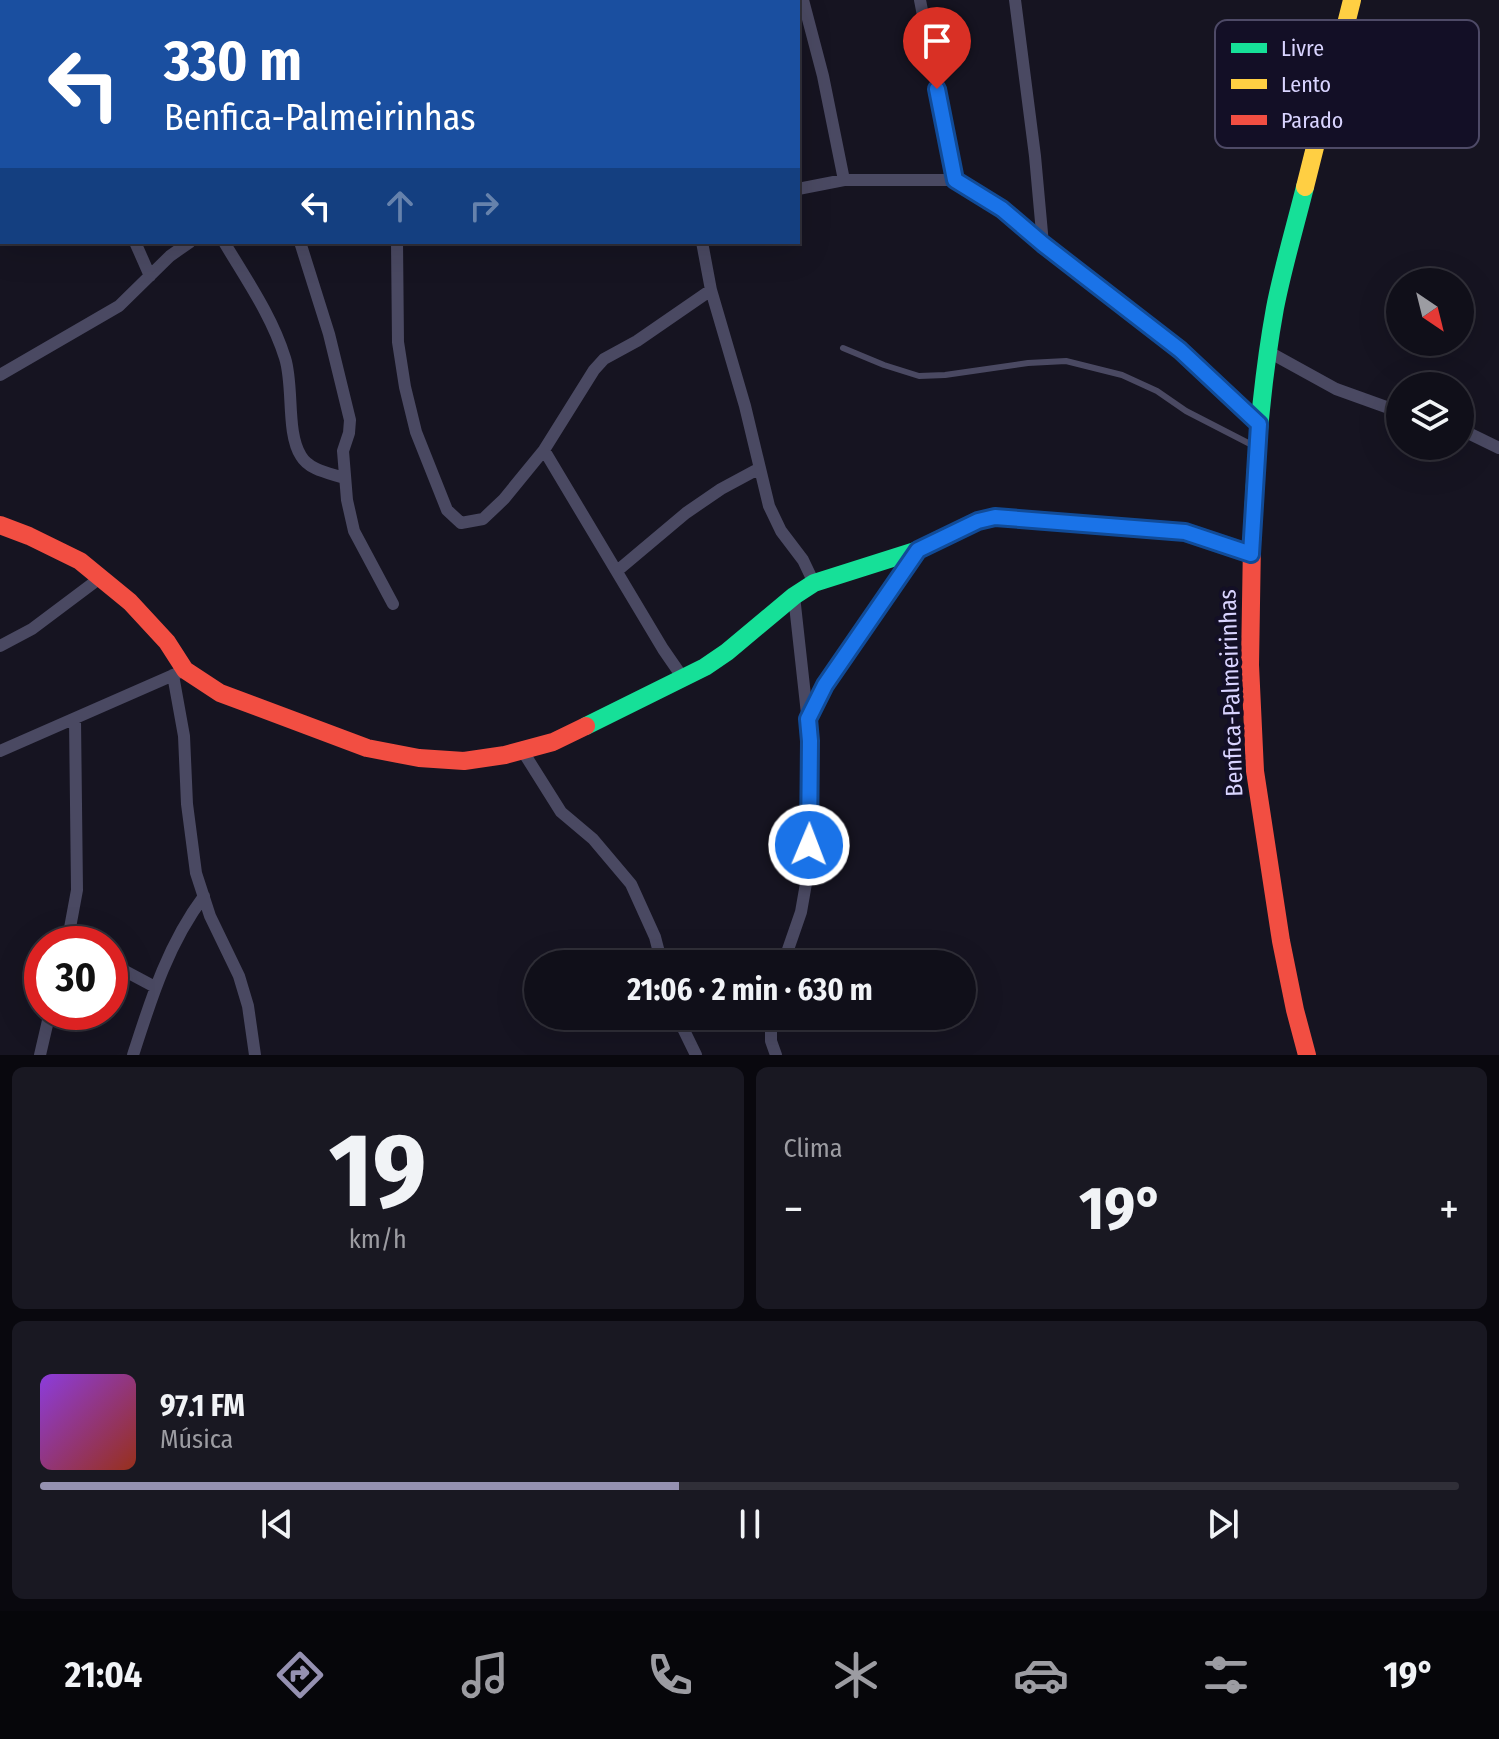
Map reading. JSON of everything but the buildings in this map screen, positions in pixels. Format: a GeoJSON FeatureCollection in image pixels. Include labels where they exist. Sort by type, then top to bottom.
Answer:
{"type":"FeatureCollection","features":[{"type":"Feature","properties":{"kind":"street"},"geometry":{"type":"LineString","coordinates":[[803,0],[823,76],[844,180]]}},
{"type":"Feature","properties":{"kind":"street"},"geometry":{"type":"LineString","coordinates":[[920,0],[955,180]]}},
{"type":"Feature","properties":{"kind":"street"},"geometry":{"type":"LineString","coordinates":[[1015,0],[1043,244]]}},
{"type":"Feature","properties":{"kind":"street","name":"Benfica-Palmeirinhas"},"geometry":{"type":"LineString","coordinates":[[1347,20],[1352,0]]}},
{"type":"Feature","properties":{"kind":"street","name":"Benfica-Palmeirinhas"},"geometry":{"type":"LineString","coordinates":[[1307,1055],[1275,909],[1257,783],[1250,652],[1251,554],[1267,351],[1286,255],[1314,148]]}},
{"type":"Feature","properties":{"kind":"street"},"geometry":{"type":"LineString","coordinates":[[800,189],[844,180],[955,180],[1002,209],[1180,350],[1259,424]]}},
{"type":"Feature","properties":{"kind":"street"},"geometry":{"type":"LineString","coordinates":[[136,244],[150,276]]}},
{"type":"Feature","properties":{"kind":"street"},"geometry":{"type":"LineString","coordinates":[[0,375],[119,306],[170,256],[187,244]]}},
{"type":"Feature","properties":{"kind":"street"},"geometry":{"type":"LineString","coordinates":[[225,244],[274,329],[286,361],[298,452],[310,466],[344,478]]}},
{"type":"Feature","properties":{"kind":"street"},"geometry":{"type":"LineString","coordinates":[[301,244],[343,384],[350,420],[343,451],[347,500],[354,531],[393,604]]}},
{"type":"Feature","properties":{"kind":"street"},"geometry":{"type":"LineString","coordinates":[[397,244],[398,342],[405,387],[416,432],[447,510],[461,523],[483,519],[504,499],[544,450],[604,359],[637,341],[711,290]]}},
{"type":"Feature","properties":{"kind":"street"},"geometry":{"type":"LineString","coordinates":[[702,244],[711,290],[745,406],[769,506],[814,583]]}},
{"type":"Feature","properties":{"kind":"street"},"geometry":{"type":"LineString","coordinates":[[1267,351],[1336,389],[1386,407]]}},
{"type":"Feature","properties":{"kind":"street"},"geometry":{"type":"LineString","coordinates":[[1474,436],[1499,448]]}},
{"type":"Feature","properties":{"kind":"street"},"geometry":{"type":"LineString","coordinates":[[544,450],[683,678]]}},
{"type":"Feature","properties":{"kind":"street"},"geometry":{"type":"LineString","coordinates":[[617,571],[686,513],[760,468]]}},
{"type":"Feature","properties":{"kind":"street"},"geometry":{"type":"LineString","coordinates":[[0,751],[179,673],[220,693],[367,748],[419,758],[464,761],[505,755],[553,742],[705,667],[814,583],[918,550],[978,521],[995,517],[1185,532],[1251,554]]}},
{"type":"Feature","properties":{"kind":"street"},"geometry":{"type":"LineString","coordinates":[[0,525],[80,561],[130,602],[167,642],[179,673],[187,804],[196,873],[210,916],[239,976],[248,1006],[255,1055]]}},
{"type":"Feature","properties":{"kind":"street"},"geometry":{"type":"LineString","coordinates":[[808,719],[825,685],[918,550]]}},
{"type":"Feature","properties":{"kind":"street"},"geometry":{"type":"LineString","coordinates":[[0,646],[32,629],[100,578]]}},
{"type":"Feature","properties":{"kind":"street"},"geometry":{"type":"LineString","coordinates":[[788,950],[801,912],[808,872],[810,741],[794,596]]}},
{"type":"Feature","properties":{"kind":"street"},"geometry":{"type":"LineString","coordinates":[[71,926],[77,890],[75,719]]}},
{"type":"Feature","properties":{"kind":"street"},"geometry":{"type":"LineString","coordinates":[[522,750],[561,812],[593,839],[631,884],[658,950]]}},
{"type":"Feature","properties":{"kind":"street"},"geometry":{"type":"LineString","coordinates":[[133,1055],[155,987],[177,935],[204,896]]}},
{"type":"Feature","properties":{"kind":"street"},"geometry":{"type":"LineString","coordinates":[[128,973],[155,987]]}},
{"type":"Feature","properties":{"kind":"street"},"geometry":{"type":"LineString","coordinates":[[40,1055],[46,1030]]}},
{"type":"Feature","properties":{"kind":"street"},"geometry":{"type":"LineString","coordinates":[[684,1030],[696,1055]]}},
{"type":"Feature","properties":{"kind":"street"},"geometry":{"type":"LineString","coordinates":[[771,1030],[776,1055]]}},
{"type":"Feature","properties":{"kind":"lane"},"geometry":{"type":"LineString","coordinates":[[843,348],[919,376],[1066,361],[1122,375],[1157,391],[1186,411],[1257,448]]}},
{"type":"Feature","properties":{"kind":"traffic: fast"},"geometry":{"type":"LineString","coordinates":[[1252,542],[1259,424],[1270,337],[1305,187]]}},
{"type":"Feature","properties":{"kind":"traffic: fast"},"geometry":{"type":"LineString","coordinates":[[586,726],[705,667],[814,583],[937,541]]}},
{"type":"Feature","properties":{"kind":"traffic: slow"},"geometry":{"type":"LineString","coordinates":[[1347,20],[1352,0]]}},
{"type":"Feature","properties":{"kind":"traffic: slow"},"geometry":{"type":"LineString","coordinates":[[1305,187],[1315,148]]}},
{"type":"Feature","properties":{"kind":"traffic: jam"},"geometry":{"type":"LineString","coordinates":[[937,541],[978,521],[995,517],[1185,532],[1251,554]]}},
{"type":"Feature","properties":{"kind":"traffic: jam"},"geometry":{"type":"LineString","coordinates":[[0,525],[80,561],[130,602],[167,642],[185,670],[220,693],[367,748],[419,758],[464,761],[505,755],[553,742],[586,726]]}},
{"type":"Feature","properties":{"kind":"traffic: jam"},"geometry":{"type":"LineString","coordinates":[[1252,542],[1250,665],[1255,771],[1281,941],[1307,1055]]}},
{"type":"Feature","properties":{"kind":"route"},"geometry":{"type":"LineString","coordinates":[[809,845],[808,719],[825,685],[918,550],[978,521],[995,517],[1185,532],[1251,554],[1259,424],[1180,350],[1002,209],[955,180],[937,89]]}}]}
